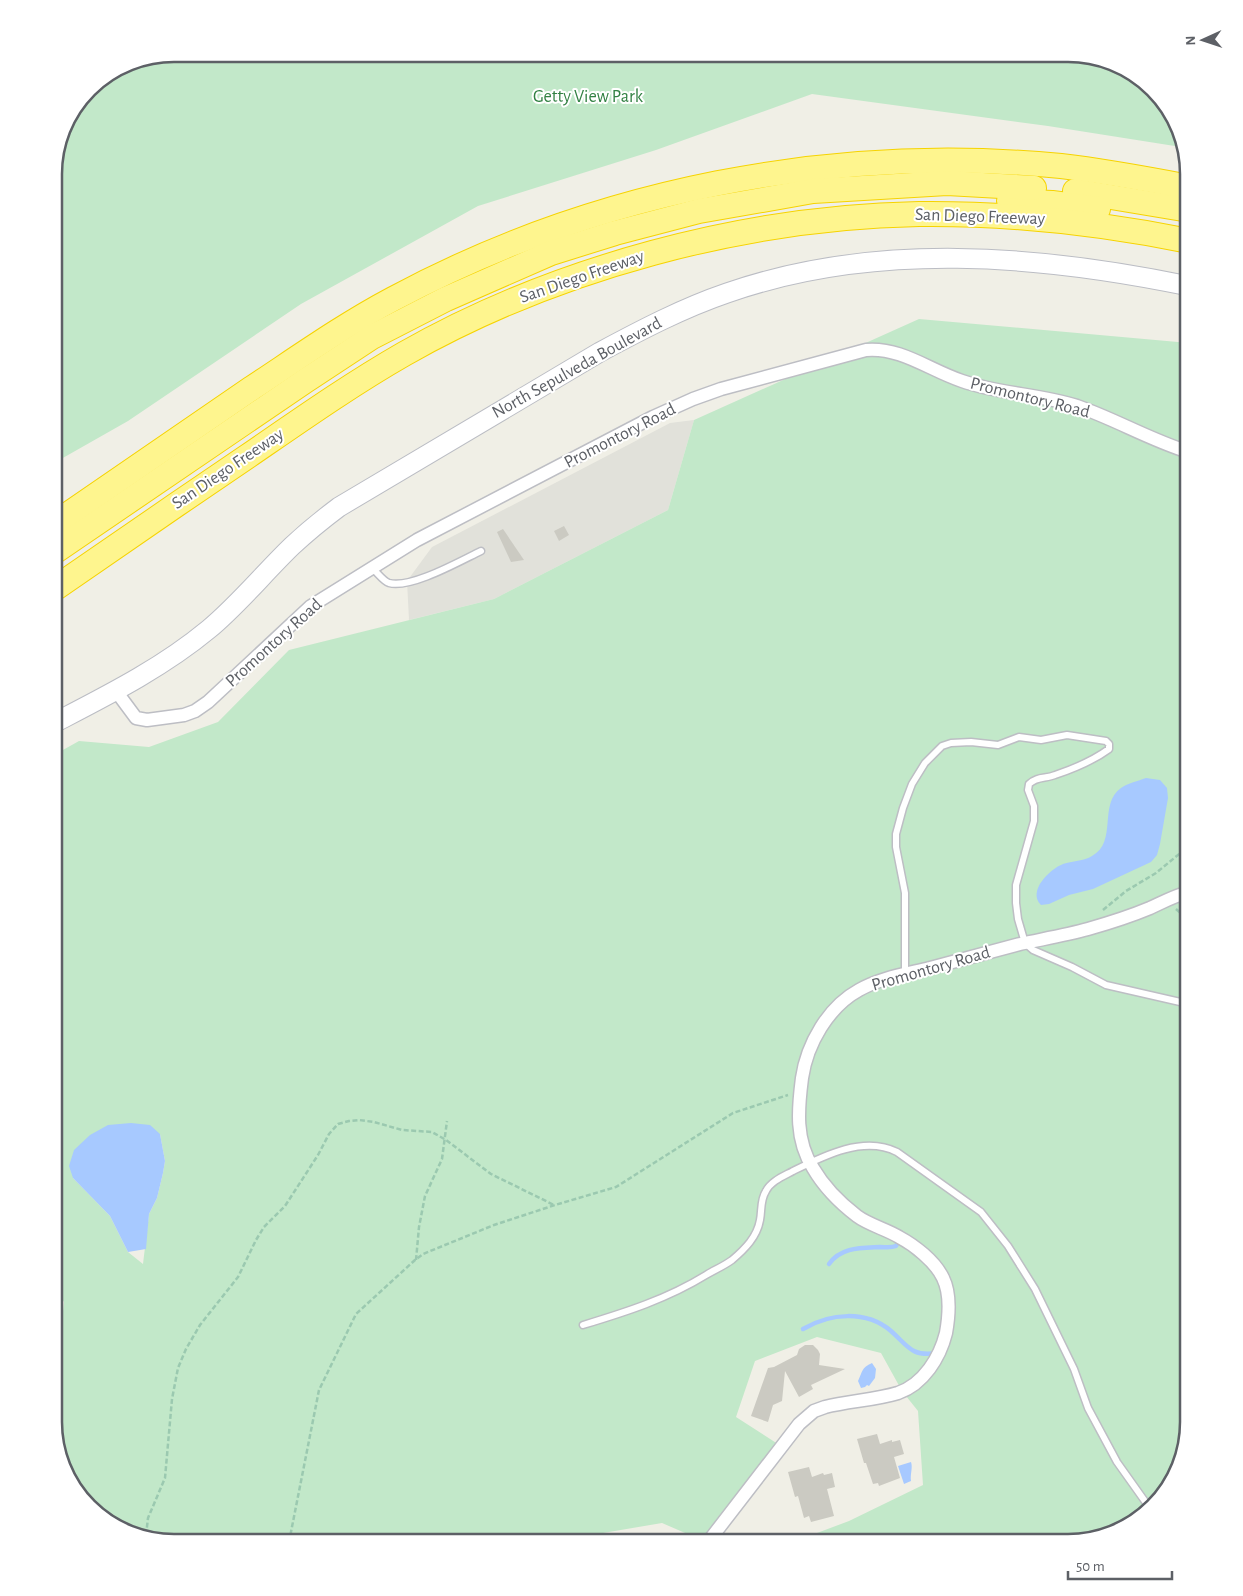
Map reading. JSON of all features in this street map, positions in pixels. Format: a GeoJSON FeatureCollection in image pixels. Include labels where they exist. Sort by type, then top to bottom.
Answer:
{"type":"FeatureCollection","features":[{"type":"Feature","properties":{"kind":"highway"},"geometry":{"type":"LineString","coordinates":[[63,518],[309,350],[393,299],[503,248],[560,225],[616,208],[711,185],[767,174],[896,162],[1020,163],[1060,166],[1096,170],[1180,185]]}},
{"type":"Feature","properties":{"kind":"highway"},"geometry":{"type":"LineString","coordinates":[[63,546],[304,381],[372,337],[446,299],[497,276],[551,253],[615,233],[699,211],[813,191],[910,184],[947,183],[1090,192],[1180,208]]}},
{"type":"Feature","properties":{"kind":"highway"},"geometry":{"type":"LineString","coordinates":[[63,565],[332,380],[420,329],[493,294],[569,264],[627,244],[700,226],[764,214],[848,202],[920,199],[1052,202],[1121,212],[1180,224]]}},
{"type":"Feature","properties":{"kind":"highway","name":"San Diego Freeway"},"geometry":{"type":"LineString","coordinates":[[63,583],[301,420],[404,354],[455,327],[562,281],[671,248],[721,236],[824,220],[894,215],[1023,217],[1111,226],[1180,239]]}},
{"type":"Feature","properties":{"kind":"main road","name":"North Sepulveda Boulevard"},"geometry":{"type":"LineString","coordinates":[[63,719],[116,691],[170,658],[234,606],[292,546],[339,507],[600,352],[656,323],[710,299],[762,282],[802,272],[882,260],[991,259],[1044,263],[1096,269],[1180,284]]}},
{"type":"Feature","properties":{"kind":"street","name":"Promontory Road"},"geometry":{"type":"LineString","coordinates":[[116,691],[136,718],[147,720],[165,719],[196,711],[311,606],[417,540],[644,422],[693,399],[721,388],[866,350],[880,349],[903,355],[945,376],[989,389],[1021,393],[1076,406],[1180,449]]}},
{"type":"Feature","properties":{"kind":"street","name":"Promontory Road"},"geometry":{"type":"LineString","coordinates":[[714,1534],[799,1424],[814,1411],[825,1406],[902,1391],[928,1371],[936,1361],[945,1335],[949,1310],[948,1296],[942,1276],[926,1257],[900,1237],[859,1218],[838,1200],[824,1184],[810,1163],[802,1141],[799,1123],[801,1087],[809,1048],[819,1029],[838,1007],[859,990],[882,980],[1025,943],[1088,929],[1145,910],[1180,896]]}},
{"type":"Feature","properties":{"kind":"lane"},"geometry":{"type":"LineString","coordinates":[[372,568],[388,583],[404,584],[481,551]]}},
{"type":"Feature","properties":{"kind":"lane"},"geometry":{"type":"LineString","coordinates":[[905,974],[905,893],[896,847],[896,834],[909,792],[925,762],[942,746],[960,742],[998,745],[1019,737],[1041,740],[1067,734],[1106,741],[1109,744],[1109,749],[1053,776],[1037,778],[1029,784],[1028,790],[1034,806],[1034,821],[1016,885],[1018,919],[1025,943],[1033,950],[1072,967],[1106,985],[1180,1002]]}},
{"type":"Feature","properties":{"kind":"lane"},"geometry":{"type":"LineString","coordinates":[[583,1325],[634,1310],[662,1298],[731,1260],[747,1246],[755,1235],[766,1189],[777,1180],[841,1150],[877,1146],[889,1147],[981,1212],[1008,1246],[1035,1288],[1074,1369],[1088,1408],[1117,1462],[1145,1503]]}},
{"type":"Feature","properties":{"kind":"path"},"geometry":{"type":"LineString","coordinates":[[1088,929],[1102,911],[1119,897],[1156,873],[1180,853]]}},
{"type":"Feature","properties":{"kind":"path"},"geometry":{"type":"LineString","coordinates":[[1169,900],[1173,908],[1180,914]]}},
{"type":"Feature","properties":{"kind":"path"},"geometry":{"type":"LineString","coordinates":[[291,1534],[319,1390],[356,1314],[416,1260],[423,1254],[485,1229],[616,1187],[733,1113],[783,1098],[801,1087]]}},
{"type":"Feature","properties":{"kind":"path"},"geometry":{"type":"LineString","coordinates":[[147,1530],[148,1518],[165,1478],[172,1399],[178,1368],[186,1349],[200,1326],[238,1277],[264,1228],[285,1206],[329,1134],[338,1124],[359,1120],[402,1130],[432,1132],[491,1174],[555,1205]]}},
{"type":"Feature","properties":{"kind":"path"},"geometry":{"type":"LineString","coordinates":[[416,1260],[419,1227],[425,1196],[442,1159],[447,1121]]}},
{"type":"Feature","properties":{"kind":"shaded area"},"geometry":{"type":"Polygon","coordinates":[[[694,420],[668,510],[494,599],[409,620],[407,581],[432,547],[670,423],[694,420]]]}},
{"type":"Feature","properties":{"kind":"green space","name":"Getty View Park"},"geometry":{"type":"Polygon","coordinates":[[[174,62],[1083,63],[1098,66],[1125,77],[1148,95],[1162,112],[1177,145],[812,94],[656,150],[478,206],[301,304],[128,421],[63,458],[63,160],[66,145],[81,112],[106,86],[118,77],[138,68],[174,62]]]}},
{"type":"Feature","properties":{"kind":"green space"},"geometry":{"type":"Polygon","coordinates":[[[919,319],[1180,342],[1180,1429],[1175,1458],[1162,1484],[1131,1515],[1098,1530],[1083,1533],[814,1534],[849,1521],[923,1485],[918,1411],[902,1391],[881,1353],[817,1337],[755,1361],[736,1417],[781,1446],[712,1534],[687,1534],[662,1523],[602,1534],[174,1534],[138,1528],[112,1515],[90,1495],[74,1471],[66,1451],[62,1422],[62,1320],[64,1302],[62,1299],[63,750],[79,741],[149,747],[218,722],[289,650],[494,599],[668,510],[694,420],[919,319]],[[160,1134],[73,1178],[110,1216],[128,1252],[143,1264],[149,1214],[157,1198],[165,1161],[160,1134]]]}},
{"type":"Feature","properties":{"kind":"water"},"geometry":{"type":"Polygon","coordinates":[[[1146,778],[1160,780],[1167,788],[1168,798],[1157,855],[1151,862],[1093,889],[1041,905],[1037,899],[1037,893],[1042,881],[1047,875],[1063,864],[1089,858],[1100,850],[1107,833],[1110,803],[1114,795],[1124,786],[1146,778]]]}},
{"type":"Feature","properties":{"kind":"water"},"geometry":{"type":"Polygon","coordinates":[[[131,1123],[150,1125],[160,1134],[165,1161],[157,1198],[149,1214],[146,1249],[128,1252],[110,1216],[73,1178],[69,1166],[74,1150],[90,1135],[108,1125],[131,1123]]]}},
{"type":"Feature","properties":{"kind":"water"},"geometry":{"type":"Polygon","coordinates":[[[872,1363],[876,1369],[875,1378],[869,1386],[861,1388],[858,1381],[864,1368],[872,1363]]]}},
{"type":"Feature","properties":{"kind":"water"},"geometry":{"type":"Polygon","coordinates":[[[911,1462],[911,1481],[904,1484],[898,1466],[911,1462]]]}},
{"type":"Feature","properties":{"kind":"building"},"geometry":{"type":"Polygon","coordinates":[[[564,526],[569,535],[559,541],[554,531],[564,526]]]}},
{"type":"Feature","properties":{"kind":"building"},"geometry":{"type":"Polygon","coordinates":[[[503,529],[524,560],[511,562],[497,532],[503,529]]]}},
{"type":"Feature","properties":{"kind":"building"},"geometry":{"type":"Polygon","coordinates":[[[805,1345],[813,1345],[818,1350],[820,1354],[819,1365],[845,1369],[811,1385],[813,1389],[799,1397],[785,1371],[782,1401],[773,1405],[768,1422],[751,1416],[768,1368],[774,1367],[797,1355],[799,1349],[805,1345]]]}},
{"type":"Feature","properties":{"kind":"building"},"geometry":{"type":"Polygon","coordinates":[[[877,1434],[880,1444],[892,1440],[892,1442],[900,1440],[904,1454],[894,1457],[900,1478],[879,1486],[878,1483],[873,1484],[857,1439],[877,1434]]]}},
{"type":"Feature","properties":{"kind":"building"},"geometry":{"type":"Polygon","coordinates":[[[809,1467],[812,1477],[823,1473],[824,1475],[832,1473],[835,1487],[827,1489],[834,1516],[811,1522],[809,1516],[804,1518],[798,1496],[795,1497],[788,1472],[809,1467]]]}},
{"type":"Feature","properties":{"kind":"waterway"},"geometry":{"type":"LineString","coordinates":[[829,1264],[834,1258],[845,1251],[859,1248],[894,1247],[900,1239]]}},
{"type":"Feature","properties":{"kind":"waterway"},"geometry":{"type":"LineString","coordinates":[[803,1329],[836,1317],[859,1317],[881,1324],[906,1346],[916,1352],[937,1353]]}}]}
